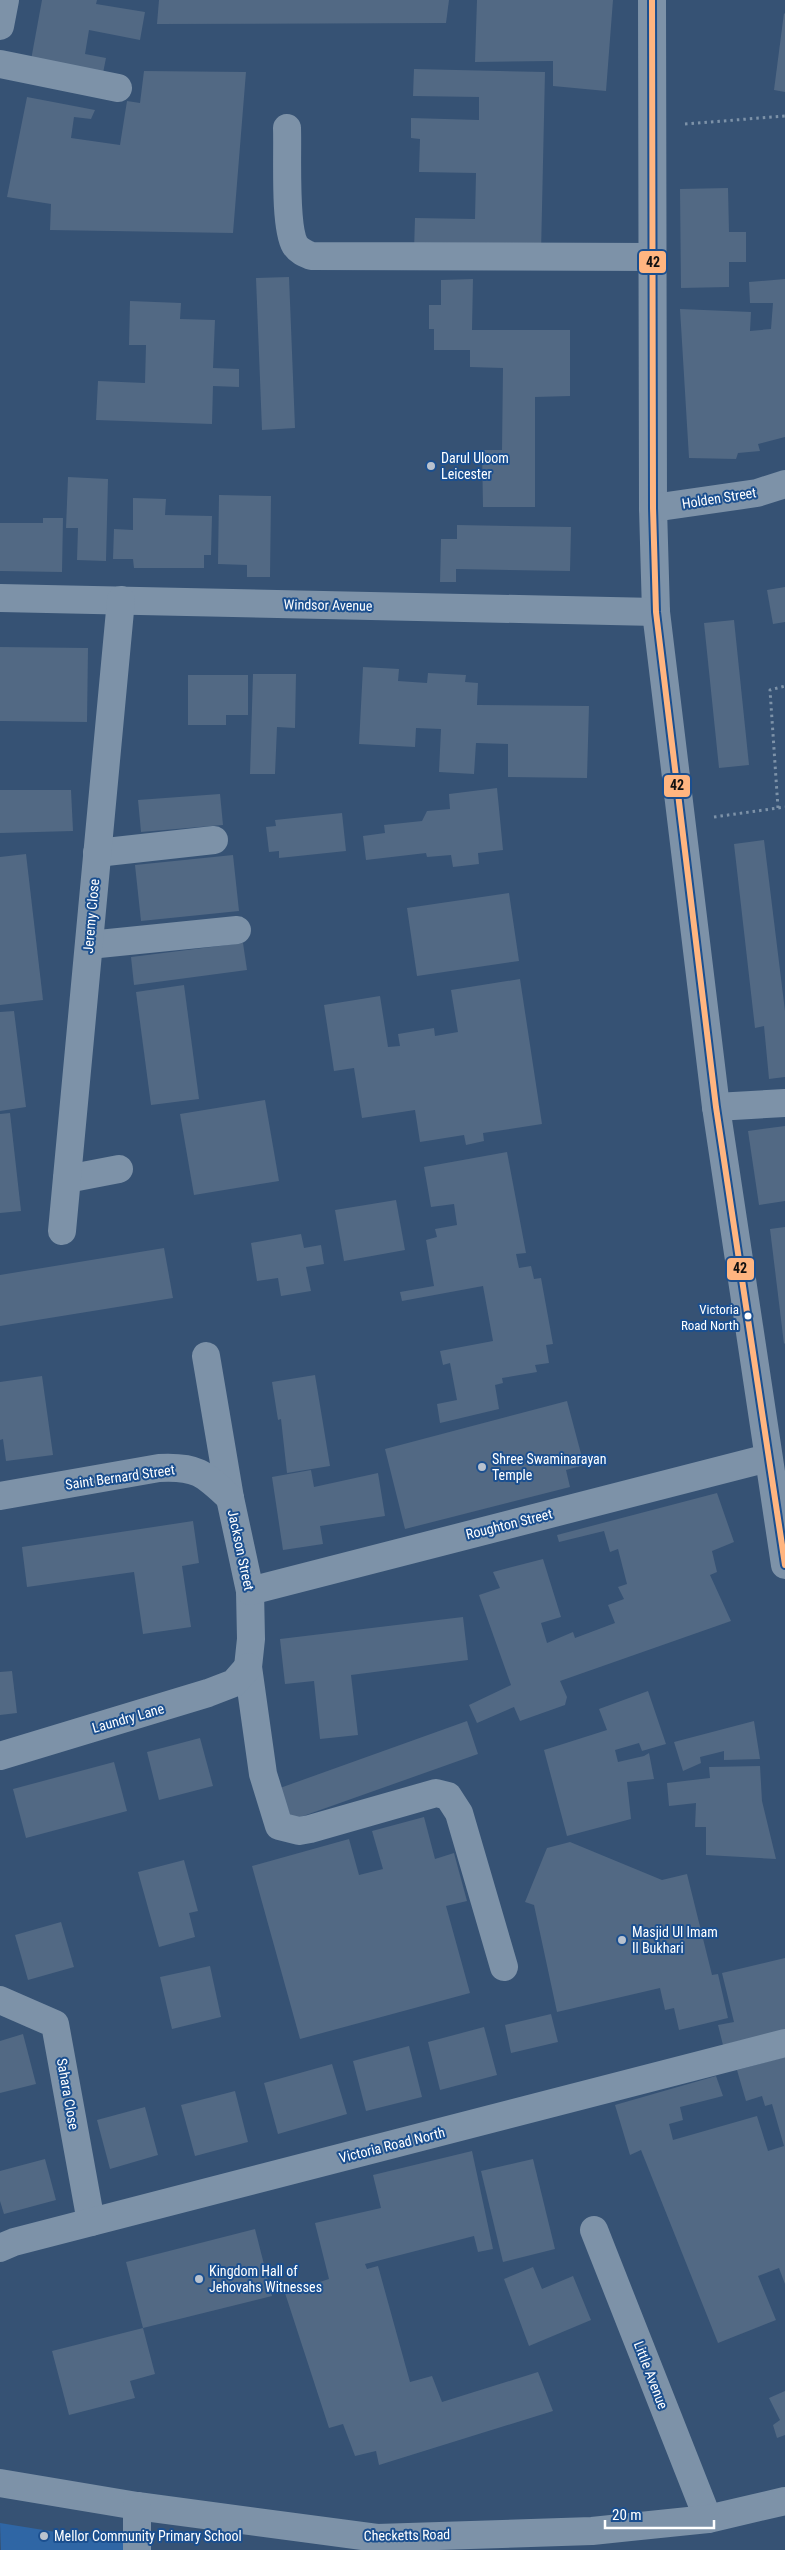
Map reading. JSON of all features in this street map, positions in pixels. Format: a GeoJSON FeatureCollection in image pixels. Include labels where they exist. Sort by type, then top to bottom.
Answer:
{"type":"FeatureCollection","features":[{"type":"Feature","properties":{"kind":"street"},"geometry":{"type":"LineString","coordinates":[[0,26],[5,0]]}},
{"type":"Feature","properties":{"kind":"street"},"geometry":{"type":"LineString","coordinates":[[652,0],[653,508],[656,612],[716,1107],[785,1565]]}},
{"type":"Feature","properties":{"kind":"street"},"geometry":{"type":"LineString","coordinates":[[0,64],[118,88]]}},
{"type":"Feature","properties":{"kind":"street"},"geometry":{"type":"LineString","coordinates":[[287,128],[290,225],[295,244],[301,252],[311,256],[653,257]]}},
{"type":"Feature","properties":{"kind":"street","name":"Holden Street"},"geometry":{"type":"LineString","coordinates":[[653,508],[757,493],[785,484]]}},
{"type":"Feature","properties":{"kind":"street","name":"Windsor Avenue"},"geometry":{"type":"LineString","coordinates":[[0,598],[656,612]]}},
{"type":"Feature","properties":{"kind":"street","name":"Jeremy Close"},"geometry":{"type":"LineString","coordinates":[[62,1231],[121,600]]}},
{"type":"Feature","properties":{"kind":"street"},"geometry":{"type":"LineString","coordinates":[[97,852],[214,840]]}},
{"type":"Feature","properties":{"kind":"street"},"geometry":{"type":"LineString","coordinates":[[89,945],[237,930]]}},
{"type":"Feature","properties":{"kind":"street"},"geometry":{"type":"LineString","coordinates":[[716,1107],[785,1103]]}},
{"type":"Feature","properties":{"kind":"street"},"geometry":{"type":"LineString","coordinates":[[67,1179],[119,1170]]}},
{"type":"Feature","properties":{"kind":"street","name":"Jackson Street"},"geometry":{"type":"LineString","coordinates":[[206,1356],[230,1498],[250,1591],[251,1639],[248,1667],[263,1774],[279,1826],[299,1831],[436,1793],[448,1796],[459,1813],[504,1967]]}},
{"type":"Feature","properties":{"kind":"street","name":"Roughton Street"},"geometry":{"type":"LineString","coordinates":[[250,1591],[768,1458]]}},
{"type":"Feature","properties":{"kind":"street","name":"Saint Bernard Street"},"geometry":{"type":"LineString","coordinates":[[0,1496],[159,1468],[180,1467],[206,1475],[230,1498]]}},
{"type":"Feature","properties":{"kind":"street","name":"Laundry Lane"},"geometry":{"type":"LineString","coordinates":[[0,1756],[199,1696],[234,1683],[248,1667]]}},
{"type":"Feature","properties":{"kind":"street","name":"Sahara Close"},"geometry":{"type":"LineString","coordinates":[[0,2000],[55,2024],[91,2222]]}},
{"type":"Feature","properties":{"kind":"street","name":"Victoria Road North"},"geometry":{"type":"LineString","coordinates":[[0,2248],[14,2242],[785,2043]]}},
{"type":"Feature","properties":{"kind":"street","name":"Little Avenue"},"geometry":{"type":"LineString","coordinates":[[594,2230],[708,2519]]}},
{"type":"Feature","properties":{"kind":"street","name":"Checketts Road"},"geometry":{"type":"LineString","coordinates":[[0,2484],[377,2544],[592,2532],[708,2519],[785,2501]]}},
{"type":"Feature","properties":{"kind":"street"},"geometry":{"type":"LineString","coordinates":[[137,2506],[137,2550]]}},
{"type":"Feature","properties":{"kind":"path"},"geometry":{"type":"LineString","coordinates":[[652,126],[785,116]]}},
{"type":"Feature","properties":{"kind":"path"},"geometry":{"type":"LineString","coordinates":[[778,808],[770,690],[785,686]]}},
{"type":"Feature","properties":{"kind":"path"},"geometry":{"type":"LineString","coordinates":[[682,820],[785,807]]}},
{"type":"Feature","properties":{"kind":"shaded area","name":"Mellor Community Primary School"},"geometry":{"type":"Polygon","coordinates":[[[0,2523],[124,2543],[124,2550],[1,2550],[0,2523]]]}},
{"type":"Feature","properties":{"kind":"building"},"geometry":{"type":"Polygon","coordinates":[[[42,0],[97,0],[96,4],[145,12],[140,40],[89,30],[85,54],[106,58],[103,73],[31,60],[42,0]]]}},
{"type":"Feature","properties":{"kind":"building"},"geometry":{"type":"Polygon","coordinates":[[[159,0],[449,0],[446,23],[157,24],[159,0]]]}},
{"type":"Feature","properties":{"kind":"building"},"geometry":{"type":"Polygon","coordinates":[[[477,0],[613,0],[606,91],[553,86],[553,61],[475,62],[477,0]]]}},
{"type":"Feature","properties":{"kind":"building"},"geometry":{"type":"Polygon","coordinates":[[[785,14],[785,92],[774,90],[785,14]]]}},
{"type":"Feature","properties":{"kind":"building"},"geometry":{"type":"Polygon","coordinates":[[[414,69],[545,72],[541,253],[414,251],[415,218],[475,219],[476,173],[419,172],[420,139],[411,138],[411,118],[479,120],[479,97],[413,96],[414,69]]]}},
{"type":"Feature","properties":{"kind":"building"},"geometry":{"type":"Polygon","coordinates":[[[144,71],[246,72],[233,233],[50,230],[51,204],[7,197],[27,97],[95,110],[91,119],[74,117],[71,138],[120,145],[127,101],[140,103],[144,71]]]}},
{"type":"Feature","properties":{"kind":"building"},"geometry":{"type":"Polygon","coordinates":[[[728,188],[729,232],[746,232],[746,262],[729,262],[729,287],[681,288],[680,189],[728,188]]]}},
{"type":"Feature","properties":{"kind":"building"},"geometry":{"type":"Polygon","coordinates":[[[289,277],[295,428],[262,430],[256,278],[289,277]]]}},
{"type":"Feature","properties":{"kind":"building"},"geometry":{"type":"Polygon","coordinates":[[[473,279],[472,330],[570,330],[570,396],[535,397],[535,507],[483,507],[482,450],[502,450],[503,368],[470,367],[470,350],[434,350],[434,329],[429,329],[429,305],[441,305],[441,280],[473,279]]]}},
{"type":"Feature","properties":{"kind":"building"},"geometry":{"type":"Polygon","coordinates":[[[785,279],[785,437],[758,444],[760,451],[738,453],[736,459],[689,458],[680,309],[751,312],[750,331],[771,329],[773,303],[750,303],[749,282],[785,279]]]}},
{"type":"Feature","properties":{"kind":"building"},"geometry":{"type":"Polygon","coordinates":[[[130,301],[181,303],[180,319],[215,320],[213,368],[239,369],[239,387],[213,386],[212,424],[96,420],[98,381],[145,383],[146,345],[129,345],[130,301]]]}},
{"type":"Feature","properties":{"kind":"building"},"geometry":{"type":"Polygon","coordinates":[[[68,477],[108,479],[106,561],[77,560],[78,528],[66,528],[68,477]]]}},
{"type":"Feature","properties":{"kind":"building"},"geometry":{"type":"Polygon","coordinates":[[[219,495],[271,496],[270,577],[247,577],[247,565],[218,564],[219,495]]]}},
{"type":"Feature","properties":{"kind":"building"},"geometry":{"type":"Polygon","coordinates":[[[133,498],[166,499],[165,515],[212,516],[211,555],[204,555],[204,568],[134,568],[133,559],[113,559],[114,529],[133,530],[133,498]]]}},
{"type":"Feature","properties":{"kind":"building"},"geometry":{"type":"Polygon","coordinates":[[[43,518],[63,518],[62,572],[0,571],[0,523],[43,523],[43,518]]]}},
{"type":"Feature","properties":{"kind":"building"},"geometry":{"type":"Polygon","coordinates":[[[457,525],[571,527],[570,571],[456,569],[456,582],[440,582],[441,539],[457,539],[457,525]]]}},
{"type":"Feature","properties":{"kind":"building"},"geometry":{"type":"Polygon","coordinates":[[[785,587],[785,622],[773,624],[767,590],[785,587]]]}},
{"type":"Feature","properties":{"kind":"building"},"geometry":{"type":"Polygon","coordinates":[[[734,620],[749,765],[719,768],[704,623],[734,620]]]}},
{"type":"Feature","properties":{"kind":"building"},"geometry":{"type":"Polygon","coordinates":[[[0,647],[88,648],[87,722],[0,721],[0,647]]]}},
{"type":"Feature","properties":{"kind":"building"},"geometry":{"type":"Polygon","coordinates":[[[363,667],[399,669],[398,681],[427,683],[428,673],[466,675],[465,682],[478,683],[477,705],[589,706],[587,778],[508,777],[508,744],[476,743],[474,774],[439,772],[441,729],[416,728],[415,747],[359,744],[363,667]]]}},
{"type":"Feature","properties":{"kind":"building"},"geometry":{"type":"Polygon","coordinates":[[[253,674],[296,674],[295,728],[277,727],[275,774],[250,774],[253,674]]]}},
{"type":"Feature","properties":{"kind":"building"},"geometry":{"type":"Polygon","coordinates":[[[188,675],[248,675],[248,715],[226,715],[226,725],[188,725],[188,675]]]}},
{"type":"Feature","properties":{"kind":"building"},"geometry":{"type":"Polygon","coordinates":[[[497,788],[503,850],[478,853],[479,864],[453,867],[451,855],[427,857],[426,853],[366,860],[363,836],[385,833],[384,825],[422,821],[427,811],[450,809],[449,794],[497,788]]]}},
{"type":"Feature","properties":{"kind":"building"},"geometry":{"type":"Polygon","coordinates":[[[0,790],[71,790],[73,831],[0,833],[0,790]]]}},
{"type":"Feature","properties":{"kind":"building"},"geometry":{"type":"Polygon","coordinates":[[[220,794],[223,825],[141,832],[138,800],[220,794]]]}},
{"type":"Feature","properties":{"kind":"building"},"geometry":{"type":"Polygon","coordinates":[[[342,813],[346,851],[279,858],[279,851],[269,852],[266,827],[276,826],[275,820],[342,813]]]}},
{"type":"Feature","properties":{"kind":"building"},"geometry":{"type":"Polygon","coordinates":[[[764,840],[785,1011],[785,1077],[769,1079],[764,1026],[755,1028],[734,844],[764,840]]]}},
{"type":"Feature","properties":{"kind":"building"},"geometry":{"type":"Polygon","coordinates":[[[26,854],[43,1000],[0,1005],[0,857],[26,854]]]}},
{"type":"Feature","properties":{"kind":"building"},"geometry":{"type":"Polygon","coordinates":[[[233,855],[239,911],[141,921],[135,865],[233,855]]]}},
{"type":"Feature","properties":{"kind":"building"},"geometry":{"type":"Polygon","coordinates":[[[509,893],[519,961],[417,976],[407,908],[509,893]]]}},
{"type":"Feature","properties":{"kind":"building"},"geometry":{"type":"Polygon","coordinates":[[[243,943],[247,970],[134,985],[131,957],[243,943]]]}},
{"type":"Feature","properties":{"kind":"building"},"geometry":{"type":"Polygon","coordinates":[[[520,979],[542,1124],[483,1133],[484,1141],[466,1145],[464,1135],[420,1142],[415,1110],[362,1118],[354,1068],[334,1071],[324,1005],[380,996],[388,1047],[400,1046],[398,1034],[434,1028],[435,1036],[458,1032],[451,990],[520,979]]]}},
{"type":"Feature","properties":{"kind":"building"},"geometry":{"type":"Polygon","coordinates":[[[184,985],[199,1099],[151,1105],[136,992],[184,985]]]}},
{"type":"Feature","properties":{"kind":"building"},"geometry":{"type":"Polygon","coordinates":[[[14,1011],[26,1107],[0,1111],[0,1012],[14,1011]]]}},
{"type":"Feature","properties":{"kind":"building"},"geometry":{"type":"Polygon","coordinates":[[[265,1100],[279,1181],[194,1195],[180,1114],[265,1100]]]}},
{"type":"Feature","properties":{"kind":"building"},"geometry":{"type":"Polygon","coordinates":[[[10,1113],[21,1211],[0,1213],[0,1114],[10,1113]]]}},
{"type":"Feature","properties":{"kind":"building"},"geometry":{"type":"Polygon","coordinates":[[[785,1126],[785,1201],[759,1205],[748,1131],[785,1126]]]}},
{"type":"Feature","properties":{"kind":"building"},"geometry":{"type":"Polygon","coordinates":[[[507,1152],[526,1253],[516,1254],[519,1268],[531,1266],[534,1279],[541,1278],[553,1344],[546,1345],[549,1363],[535,1365],[537,1372],[502,1378],[503,1383],[495,1385],[499,1409],[440,1423],[437,1404],[457,1400],[450,1363],[443,1365],[440,1351],[493,1341],[483,1286],[402,1301],[400,1292],[434,1286],[426,1240],[437,1237],[435,1229],[457,1225],[454,1204],[431,1207],[424,1167],[507,1152]]]}},
{"type":"Feature","properties":{"kind":"building"},"geometry":{"type":"Polygon","coordinates":[[[396,1200],[405,1250],[344,1261],[335,1210],[396,1200]]]}},
{"type":"Feature","properties":{"kind":"building"},"geometry":{"type":"Polygon","coordinates":[[[785,1227],[785,1343],[784,1344],[770,1229],[785,1227]]]}},
{"type":"Feature","properties":{"kind":"building"},"geometry":{"type":"Polygon","coordinates":[[[301,1234],[304,1248],[321,1245],[324,1264],[306,1267],[311,1291],[281,1296],[278,1278],[257,1281],[251,1243],[301,1234]]]}},
{"type":"Feature","properties":{"kind":"building"},"geometry":{"type":"Polygon","coordinates":[[[164,1248],[173,1298],[0,1326],[0,1275],[164,1248]]]}},
{"type":"Feature","properties":{"kind":"building"},"geometry":{"type":"Polygon","coordinates":[[[315,1375],[330,1466],[287,1473],[281,1419],[278,1420],[272,1382],[315,1375]]]}},
{"type":"Feature","properties":{"kind":"building"},"geometry":{"type":"Polygon","coordinates":[[[42,1376],[53,1455],[6,1461],[3,1439],[0,1440],[0,1382],[42,1376]]]}},
{"type":"Feature","properties":{"kind":"building","name":"Shree Swaminarayan Temple"},"geometry":{"type":"Polygon","coordinates":[[[567,1401],[584,1465],[566,1470],[570,1487],[405,1529],[385,1449],[567,1401]]]}},
{"type":"Feature","properties":{"kind":"building"},"geometry":{"type":"Polygon","coordinates":[[[311,1470],[314,1487],[378,1473],[385,1516],[320,1526],[323,1544],[283,1550],[272,1477],[311,1470]]]}},
{"type":"Feature","properties":{"kind":"building"},"geometry":{"type":"Polygon","coordinates":[[[717,1493],[734,1542],[712,1551],[717,1572],[710,1575],[731,1621],[560,1681],[567,1697],[565,1705],[520,1721],[514,1707],[477,1723],[469,1705],[511,1685],[479,1595],[500,1588],[493,1572],[543,1559],[561,1617],[541,1623],[547,1643],[573,1632],[575,1638],[615,1623],[608,1605],[624,1599],[618,1587],[627,1584],[618,1549],[610,1552],[604,1531],[559,1542],[557,1535],[717,1493]]]}},
{"type":"Feature","properties":{"kind":"building"},"geometry":{"type":"Polygon","coordinates":[[[193,1521],[199,1563],[182,1566],[191,1627],[143,1634],[134,1572],[27,1587],[22,1547],[193,1521]]]}},
{"type":"Feature","properties":{"kind":"building"},"geometry":{"type":"Polygon","coordinates":[[[463,1617],[468,1660],[351,1675],[358,1735],[320,1739],[314,1681],[285,1684],[280,1639],[463,1617]]]}},
{"type":"Feature","properties":{"kind":"building"},"geometry":{"type":"Polygon","coordinates":[[[12,1671],[17,1713],[0,1715],[0,1672],[12,1671]]]}},
{"type":"Feature","properties":{"kind":"building"},"geometry":{"type":"Polygon","coordinates":[[[648,1691],[666,1744],[642,1751],[639,1743],[615,1750],[618,1762],[649,1753],[654,1779],[627,1782],[631,1819],[567,1836],[544,1750],[607,1730],[599,1709],[648,1691]]]}},
{"type":"Feature","properties":{"kind":"building"},"geometry":{"type":"Polygon","coordinates":[[[467,1721],[478,1754],[292,1820],[280,1788],[467,1721]]]}},
{"type":"Feature","properties":{"kind":"building"},"geometry":{"type":"Polygon","coordinates":[[[754,1721],[760,1759],[724,1760],[724,1751],[700,1757],[701,1763],[683,1771],[674,1742],[754,1721]]]}},
{"type":"Feature","properties":{"kind":"building"},"geometry":{"type":"Polygon","coordinates":[[[200,1738],[213,1786],[159,1800],[147,1752],[200,1738]]]}},
{"type":"Feature","properties":{"kind":"building"},"geometry":{"type":"Polygon","coordinates":[[[114,1762],[127,1811],[26,1838],[13,1789],[114,1762]]]}},
{"type":"Feature","properties":{"kind":"building"},"geometry":{"type":"Polygon","coordinates":[[[760,1766],[762,1801],[776,1859],[706,1855],[706,1827],[695,1827],[696,1803],[669,1806],[667,1783],[710,1778],[709,1767],[760,1766]]]}},
{"type":"Feature","properties":{"kind":"building"},"geometry":{"type":"Polygon","coordinates":[[[424,1817],[435,1859],[454,1853],[467,1901],[446,1906],[470,1993],[300,2039],[252,1866],[349,1839],[359,1875],[383,1869],[372,1831],[424,1817]]]}},
{"type":"Feature","properties":{"kind":"building","name":"Masjid Ul Imam Il Bukhari"},"geometry":{"type":"Polygon","coordinates":[[[570,1842],[662,1880],[687,1874],[712,1975],[718,1974],[728,2018],[679,2030],[674,2008],[665,2010],[660,1988],[557,2012],[534,1905],[525,1902],[547,1848],[570,1842]]]}},
{"type":"Feature","properties":{"kind":"building"},"geometry":{"type":"Polygon","coordinates":[[[184,1860],[198,1911],[189,1913],[195,1937],[159,1947],[138,1872],[184,1860]]]}},
{"type":"Feature","properties":{"kind":"building"},"geometry":{"type":"Polygon","coordinates":[[[61,1922],[74,1967],[28,1980],[15,1935],[61,1922]]]}},
{"type":"Feature","properties":{"kind":"building"},"geometry":{"type":"Polygon","coordinates":[[[785,1958],[785,2030],[723,2045],[718,2025],[734,2022],[722,1973],[785,1958]]]}},
{"type":"Feature","properties":{"kind":"building"},"geometry":{"type":"Polygon","coordinates":[[[210,1966],[221,2017],[172,2029],[160,1977],[210,1966]]]}},
{"type":"Feature","properties":{"kind":"building"},"geometry":{"type":"Polygon","coordinates":[[[551,2014],[558,2042],[511,2053],[505,2025],[551,2014]]]}},
{"type":"Feature","properties":{"kind":"building"},"geometry":{"type":"Polygon","coordinates":[[[484,2027],[497,2075],[440,2090],[428,2042],[484,2027]]]}},
{"type":"Feature","properties":{"kind":"building"},"geometry":{"type":"Polygon","coordinates":[[[23,2034],[36,2084],[0,2093],[0,2041],[23,2034]]]}},
{"type":"Feature","properties":{"kind":"building"},"geometry":{"type":"Polygon","coordinates":[[[409,2046],[422,2097],[366,2111],[353,2061],[409,2046]]]}},
{"type":"Feature","properties":{"kind":"building"},"geometry":{"type":"Polygon","coordinates":[[[785,2057],[785,2284],[779,2268],[758,2276],[776,2320],[718,2343],[641,2150],[630,2155],[615,2105],[716,2076],[723,2096],[680,2107],[683,2120],[669,2124],[673,2140],[757,2116],[768,2151],[784,2146],[772,2104],[765,2106],[762,2096],[746,2101],[737,2070],[785,2057]]]}},
{"type":"Feature","properties":{"kind":"building"},"geometry":{"type":"Polygon","coordinates":[[[332,2064],[347,2114],[278,2134],[264,2083],[332,2064]]]}},
{"type":"Feature","properties":{"kind":"building"},"geometry":{"type":"Polygon","coordinates":[[[235,2091],[248,2142],[195,2156],[181,2105],[235,2091]]]}},
{"type":"Feature","properties":{"kind":"building"},"geometry":{"type":"Polygon","coordinates":[[[145,2107],[158,2155],[110,2169],[97,2120],[145,2107]]]}},
{"type":"Feature","properties":{"kind":"building"},"geometry":{"type":"Polygon","coordinates":[[[472,2151],[493,2249],[478,2252],[474,2236],[365,2264],[367,2269],[378,2266],[410,2382],[432,2376],[442,2402],[538,2372],[553,2411],[379,2465],[376,2451],[355,2456],[343,2424],[329,2428],[285,2293],[329,2279],[315,2223],[381,2208],[373,2175],[472,2151]]]}},
{"type":"Feature","properties":{"kind":"building"},"geometry":{"type":"Polygon","coordinates":[[[45,2159],[56,2200],[4,2214],[0,2201],[0,2171],[45,2159]]]}},
{"type":"Feature","properties":{"kind":"building"},"geometry":{"type":"Polygon","coordinates":[[[533,2159],[555,2249],[503,2262],[481,2171],[533,2159]]]}},
{"type":"Feature","properties":{"kind":"building","name":"Kingdom Hall of Jehovahs Witnesses"},"geometry":{"type":"Polygon","coordinates":[[[255,2229],[272,2296],[143,2328],[126,2262],[255,2229]]]}},
{"type":"Feature","properties":{"kind":"building"},"geometry":{"type":"Polygon","coordinates":[[[533,2267],[542,2289],[573,2276],[591,2320],[529,2346],[504,2279],[533,2267]]]}},
{"type":"Feature","properties":{"kind":"building"},"geometry":{"type":"Polygon","coordinates":[[[143,2328],[155,2374],[130,2381],[135,2398],[69,2415],[52,2351],[143,2328]]]}},
{"type":"Feature","properties":{"kind":"building"},"geometry":{"type":"Polygon","coordinates":[[[785,2391],[785,2435],[777,2438],[773,2425],[780,2420],[769,2398],[785,2391]]]}},
{"type":"Feature","properties":{"kind":"transit line","name":"42"},"geometry":{"type":"LineString","coordinates":[[652,0],[653,508],[656,612],[716,1107],[785,1565]]}},
{"type":"Feature","properties":{"kind":"place","name":"Darul Uloom Leicester"},"geometry":{"type":"Point","coordinates":[431,466]}},
{"type":"Feature","properties":{"kind":"place","name":"Victoria Road North"},"geometry":{"type":"Point","coordinates":[748,1316]}},
{"type":"Feature","properties":{"kind":"place","name":"Shree Swaminarayan Temple"},"geometry":{"type":"Point","coordinates":[482,1467]}},
{"type":"Feature","properties":{"kind":"place","name":"Masjid Ul Imam Il Bukhari"},"geometry":{"type":"Point","coordinates":[622,1940]}},
{"type":"Feature","properties":{"kind":"place","name":"Kingdom Hall of Jehovahs Witnesses"},"geometry":{"type":"Point","coordinates":[199,2279]}},
{"type":"Feature","properties":{"kind":"place","name":"Mellor Community Primary School"},"geometry":{"type":"Point","coordinates":[44,2536]}}]}
